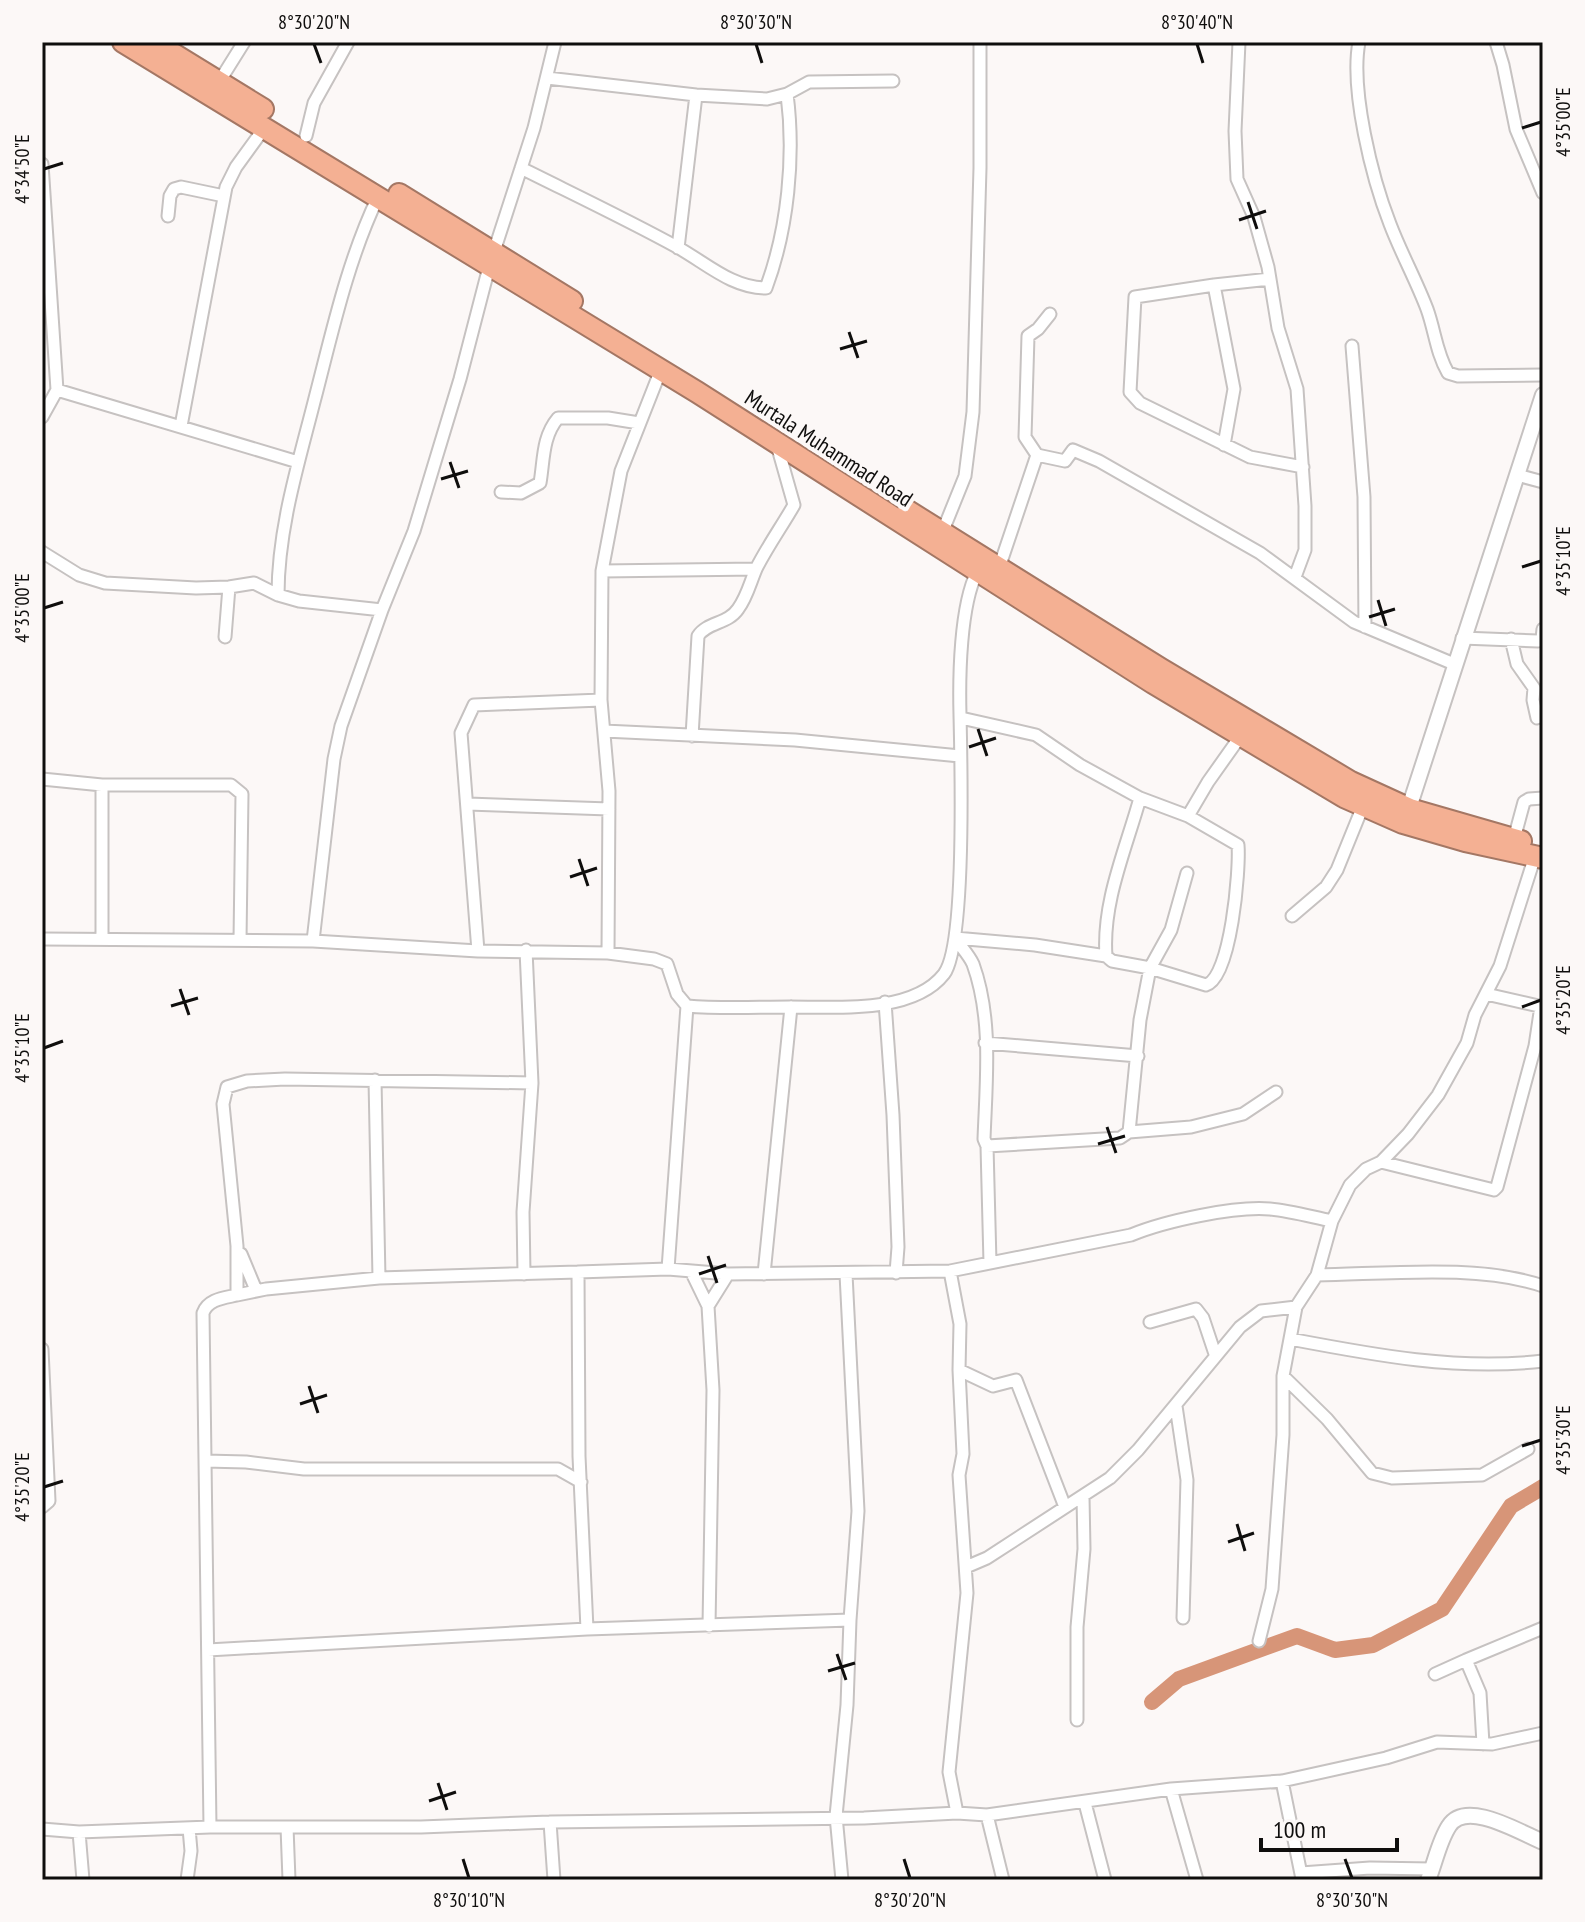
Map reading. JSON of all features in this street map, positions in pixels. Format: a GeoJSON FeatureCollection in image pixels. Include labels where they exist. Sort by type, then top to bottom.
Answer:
{"type":"FeatureCollection","features":[{"type":"Feature","properties":{"kind":"highway","name":"Murtala Muhammad Road"},"geometry":{"type":"LineString","coordinates":[[123,42],[942,533],[999,568],[1055,612]]}},
{"type":"Feature","properties":{"kind":"highway","name":"Murtala Muhammad Road"},"geometry":{"type":"LineString","coordinates":[[154,42],[306,136],[660,372],[700,388],[775,441],[977,572],[1055,612],[1242,734],[1363,806],[1532,850]]}},
{"type":"Feature","properties":{"kind":"highway","name":"Murtala Muhammad Road"},"geometry":{"type":"LineString","coordinates":[[1157,676],[1351,782],[1406,816]]}},
{"type":"Feature","properties":{"kind":"street"},"geometry":{"type":"LineString","coordinates":[[219,82],[244,42]]}},
{"type":"Feature","properties":{"kind":"street"},"geometry":{"type":"LineString","coordinates":[[306,136],[314,103],[348,42]]}},
{"type":"Feature","properties":{"kind":"street"},"geometry":{"type":"LineString","coordinates":[[544,42],[552,60]]}},
{"type":"Feature","properties":{"kind":"street"},"geometry":{"type":"LineString","coordinates":[[313,941],[338,737],[382,610],[414,531],[555,42]]}},
{"type":"Feature","properties":{"kind":"street"},"geometry":{"type":"LineString","coordinates":[[942,533],[965,476],[973,412],[980,42]]}},
{"type":"Feature","properties":{"kind":"street"},"geometry":{"type":"LineString","coordinates":[[1239,42],[1235,131],[1237,179],[1254,217],[1270,279],[1278,328],[1297,389],[1305,550],[1295,577]]}},
{"type":"Feature","properties":{"kind":"street"},"geometry":{"type":"LineString","coordinates":[[1359,42],[1358,92],[1372,163],[1390,224],[1429,313],[1439,358],[1448,373],[1458,376],[1543,375]]}},
{"type":"Feature","properties":{"kind":"street"},"geometry":{"type":"LineString","coordinates":[[1496,42],[1516,129],[1543,193]]}},
{"type":"Feature","properties":{"kind":"street"},"geometry":{"type":"LineString","coordinates":[[547,78],[696,95],[767,99],[787,94],[809,82],[893,81]]}},
{"type":"Feature","properties":{"kind":"street"},"geometry":{"type":"LineString","coordinates":[[521,168],[678,248],[731,280],[751,288],[766,288],[774,266],[786,194],[791,124],[787,94]]}},
{"type":"Feature","properties":{"kind":"street"},"geometry":{"type":"LineString","coordinates":[[678,248],[696,95]]}},
{"type":"Feature","properties":{"kind":"street"},"geometry":{"type":"LineString","coordinates":[[181,426],[224,196],[236,167],[265,127]]}},
{"type":"Feature","properties":{"kind":"street"},"geometry":{"type":"LineString","coordinates":[[42,164],[57,390],[42,417]]}},
{"type":"Feature","properties":{"kind":"street"},"geometry":{"type":"LineString","coordinates":[[168,216],[174,189],[181,187],[224,196]]}},
{"type":"Feature","properties":{"kind":"street"},"geometry":{"type":"LineString","coordinates":[[278,595],[278,572],[298,462],[343,290],[361,233],[378,197]]}},
{"type":"Feature","properties":{"kind":"street"},"geometry":{"type":"LineString","coordinates":[[1270,279],[1135,297],[1130,392],[1140,403],[1250,457],[1303,467]]}},
{"type":"Feature","properties":{"kind":"street"},"geometry":{"type":"LineString","coordinates":[[1214,285],[1234,389],[1224,445]]}},
{"type":"Feature","properties":{"kind":"street"},"geometry":{"type":"LineString","coordinates":[[1050,314],[1028,336],[1025,437],[1037,455],[1065,461],[1073,450],[1099,461],[1260,553],[1354,622],[1454,664]]}},
{"type":"Feature","properties":{"kind":"street"},"geometry":{"type":"LineString","coordinates":[[1352,346],[1364,497],[1365,627]]}},
{"type":"Feature","properties":{"kind":"street"},"geometry":{"type":"LineString","coordinates":[[608,953],[609,809],[601,700],[602,571],[621,471],[660,372]]}},
{"type":"Feature","properties":{"kind":"street"},"geometry":{"type":"LineString","coordinates":[[57,390],[298,462]]}},
{"type":"Feature","properties":{"kind":"street"},"geometry":{"type":"LineString","coordinates":[[1406,816],[1543,395]]}},
{"type":"Feature","properties":{"kind":"street"},"geometry":{"type":"LineString","coordinates":[[501,492],[521,493],[540,483],[545,440],[549,428],[558,418],[608,418],[639,423]]}},
{"type":"Feature","properties":{"kind":"street"},"geometry":{"type":"LineString","coordinates":[[692,736],[698,636],[702,629],[728,620],[737,612],[756,569],[794,505],[775,441]]}},
{"type":"Feature","properties":{"kind":"street"},"geometry":{"type":"LineString","coordinates":[[999,568],[1037,455]]}},
{"type":"Feature","properties":{"kind":"street"},"geometry":{"type":"LineString","coordinates":[[1517,475],[1543,482]]}},
{"type":"Feature","properties":{"kind":"street"},"geometry":{"type":"LineString","coordinates":[[42,552],[79,575],[105,583],[229,587],[254,583],[278,572]]}},
{"type":"Feature","properties":{"kind":"street"},"geometry":{"type":"LineString","coordinates":[[602,571],[756,569]]}},
{"type":"Feature","properties":{"kind":"street"},"geometry":{"type":"LineString","coordinates":[[687,1006],[847,1008],[924,992],[945,973],[955,938],[961,837],[959,681],[970,587],[977,572]]}},
{"type":"Feature","properties":{"kind":"street"},"geometry":{"type":"LineString","coordinates":[[254,583],[299,601],[382,610]]}},
{"type":"Feature","properties":{"kind":"street"},"geometry":{"type":"LineString","coordinates":[[225,637],[229,587]]}},
{"type":"Feature","properties":{"kind":"street"},"geometry":{"type":"LineString","coordinates":[[1462,638],[1538,641],[1542,639],[1543,629]]}},
{"type":"Feature","properties":{"kind":"street"},"geometry":{"type":"LineString","coordinates":[[1511,639],[1517,664],[1534,688],[1537,718]]}},
{"type":"Feature","properties":{"kind":"street"},"geometry":{"type":"LineString","coordinates":[[478,951],[461,733],[474,705],[601,700]]}},
{"type":"Feature","properties":{"kind":"street"},"geometry":{"type":"LineString","coordinates":[[955,938],[1035,945],[1106,956],[1112,961],[1150,968],[1206,985],[1216,978],[1225,954],[1238,876],[1238,845],[1188,816],[1140,798],[1080,765],[1036,735],[961,718]]}},
{"type":"Feature","properties":{"kind":"street"},"geometry":{"type":"LineString","coordinates":[[604,731],[795,740],[960,756]]}},
{"type":"Feature","properties":{"kind":"street"},"geometry":{"type":"LineString","coordinates":[[1188,816],[1242,734]]}},
{"type":"Feature","properties":{"kind":"street"},"geometry":{"type":"LineString","coordinates":[[42,779],[102,785],[231,785],[242,794],[240,940]]}},
{"type":"Feature","properties":{"kind":"street"},"geometry":{"type":"LineString","coordinates":[[102,785],[102,938]]}},
{"type":"Feature","properties":{"kind":"street"},"geometry":{"type":"LineString","coordinates":[[1106,956],[1105,934],[1115,881],[1140,798]]}},
{"type":"Feature","properties":{"kind":"street"},"geometry":{"type":"LineString","coordinates":[[1259,1641],[1272,1589],[1283,1435],[1283,1376],[1296,1307],[1317,1275],[1332,1221],[1350,1185],[1366,1169],[1381,1162],[1408,1134],[1438,1095],[1467,1043],[1475,1015],[1500,966],[1532,850],[1524,802],[1543,798]]}},
{"type":"Feature","properties":{"kind":"street"},"geometry":{"type":"LineString","coordinates":[[468,804],[609,809]]}},
{"type":"Feature","properties":{"kind":"street"},"geometry":{"type":"LineString","coordinates":[[1292,916],[1326,887],[1337,870],[1363,806]]}},
{"type":"Feature","properties":{"kind":"street"},"geometry":{"type":"LineString","coordinates":[[1129,1132],[1140,1020],[1150,968],[1171,930],[1187,873]]}},
{"type":"Feature","properties":{"kind":"street"},"geometry":{"type":"LineString","coordinates":[[955,938],[972,961],[982,997],[990,1263]]}},
{"type":"Feature","properties":{"kind":"street"},"geometry":{"type":"LineString","coordinates":[[42,939],[313,941],[478,951],[608,953],[654,959],[667,964],[677,994],[687,1006],[668,1269]]}},
{"type":"Feature","properties":{"kind":"street"},"geometry":{"type":"LineString","coordinates":[[524,1274],[523,1212],[532,1083],[526,950]]}},
{"type":"Feature","properties":{"kind":"street"},"geometry":{"type":"LineString","coordinates":[[1381,1162],[1494,1190],[1497,1187],[1535,1046],[1542,1006],[1486,994]]}},
{"type":"Feature","properties":{"kind":"street"},"geometry":{"type":"LineString","coordinates":[[885,1002],[893,1115],[898,1247],[896,1273]]}},
{"type":"Feature","properties":{"kind":"street"},"geometry":{"type":"LineString","coordinates":[[764,1274],[791,1007]]}},
{"type":"Feature","properties":{"kind":"street"},"geometry":{"type":"LineString","coordinates":[[985,1043],[1138,1056]]}},
{"type":"Feature","properties":{"kind":"street"},"geometry":{"type":"LineString","coordinates":[[375,1080],[379,1278]]}},
{"type":"Feature","properties":{"kind":"street"},"geometry":{"type":"LineString","coordinates":[[237,1295],[237,1246],[224,1130],[223,1104],[227,1087],[247,1081],[532,1083]]}},
{"type":"Feature","properties":{"kind":"street"},"geometry":{"type":"LineString","coordinates":[[987,1146],[1120,1138],[1129,1132],[1191,1127],[1243,1114],[1276,1092]]}},
{"type":"Feature","properties":{"kind":"street"},"geometry":{"type":"LineString","coordinates":[[210,1827],[203,1313],[205,1306],[212,1302],[256,1290],[379,1278],[668,1269],[728,1274],[950,1271],[1131,1235],[1159,1224],[1223,1213],[1268,1209],[1332,1221]]}},
{"type":"Feature","properties":{"kind":"street"},"geometry":{"type":"LineString","coordinates":[[237,1246],[256,1290]]}},
{"type":"Feature","properties":{"kind":"street"},"geometry":{"type":"LineString","coordinates":[[691,1271],[708,1306],[713,1390],[709,1626]]}},
{"type":"Feature","properties":{"kind":"street"},"geometry":{"type":"LineString","coordinates":[[950,1271],[960,1324],[963,1454],[959,1475],[967,1593],[949,1772],[957,1813]]}},
{"type":"Feature","properties":{"kind":"street"},"geometry":{"type":"LineString","coordinates":[[578,1272],[579,1456],[587,1629]]}},
{"type":"Feature","properties":{"kind":"street"},"geometry":{"type":"LineString","coordinates":[[1317,1275],[1482,1273],[1522,1279],[1543,1286]]}},
{"type":"Feature","properties":{"kind":"street"},"geometry":{"type":"LineString","coordinates":[[708,1306],[728,1274]]}},
{"type":"Feature","properties":{"kind":"street"},"geometry":{"type":"LineString","coordinates":[[842,1880],[836,1816],[847,1705],[858,1511],[846,1274]]}},
{"type":"Feature","properties":{"kind":"street"},"geometry":{"type":"LineString","coordinates":[[966,1567],[987,1558],[1083,1497],[1119,1469],[1176,1406],[1215,1354],[1240,1327],[1261,1311],[1296,1307]]}},
{"type":"Feature","properties":{"kind":"street"},"geometry":{"type":"LineString","coordinates":[[1150,1322],[1196,1309],[1203,1318],[1215,1354]]}},
{"type":"Feature","properties":{"kind":"street"},"geometry":{"type":"LineString","coordinates":[[1290,1339],[1436,1363],[1506,1365],[1543,1361]]}},
{"type":"Feature","properties":{"kind":"street"},"geometry":{"type":"LineString","coordinates":[[42,1349],[49,1501],[42,1507]]}},
{"type":"Feature","properties":{"kind":"street"},"geometry":{"type":"LineString","coordinates":[[959,1370],[993,1386],[1016,1380],[1065,1507]]}},
{"type":"Feature","properties":{"kind":"street"},"geometry":{"type":"LineString","coordinates":[[1283,1376],[1327,1419],[1372,1473],[1392,1478],[1482,1475],[1528,1449]]}},
{"type":"Feature","properties":{"kind":"street"},"geometry":{"type":"LineString","coordinates":[[1176,1406],[1187,1480],[1183,1618]]}},
{"type":"Feature","properties":{"kind":"street"},"geometry":{"type":"LineString","coordinates":[[558,1469],[579,1456]]}},
{"type":"Feature","properties":{"kind":"street"},"geometry":{"type":"LineString","coordinates":[[205,1461],[304,1469],[558,1469],[581,1482]]}},
{"type":"Feature","properties":{"kind":"street"},"geometry":{"type":"LineString","coordinates":[[1077,1720],[1077,1627],[1084,1549],[1083,1497]]}},
{"type":"Feature","properties":{"kind":"street"},"geometry":{"type":"LineString","coordinates":[[208,1650],[587,1629],[850,1620]]}},
{"type":"Feature","properties":{"kind":"street"},"geometry":{"type":"LineString","coordinates":[[1435,1674],[1543,1628]]}},
{"type":"Feature","properties":{"kind":"street"},"geometry":{"type":"LineString","coordinates":[[1466,1660],[1480,1693],[1483,1744]]}},
{"type":"Feature","properties":{"kind":"street"},"geometry":{"type":"LineString","coordinates":[[42,1829],[79,1832],[210,1827],[421,1827],[957,1813],[987,1815],[1171,1789],[1282,1781],[1386,1758],[1437,1742],[1483,1744],[1543,1733]]}},
{"type":"Feature","properties":{"kind":"street"},"geometry":{"type":"LineString","coordinates":[[1282,1781],[1301,1877],[1370,1868],[1430,1875],[1448,1826],[1462,1816],[1478,1815],[1543,1842]]}},
{"type":"Feature","properties":{"kind":"street"},"geometry":{"type":"LineString","coordinates":[[1171,1789],[1197,1880]]}},
{"type":"Feature","properties":{"kind":"street"},"geometry":{"type":"LineString","coordinates":[[1085,1803],[1105,1880]]}},
{"type":"Feature","properties":{"kind":"street"},"geometry":{"type":"LineString","coordinates":[[987,1815],[1003,1880]]}},
{"type":"Feature","properties":{"kind":"street"},"geometry":{"type":"LineString","coordinates":[[550,1822],[554,1880]]}},
{"type":"Feature","properties":{"kind":"street"},"geometry":{"type":"LineString","coordinates":[[287,1827],[289,1880]]}},
{"type":"Feature","properties":{"kind":"street"},"geometry":{"type":"LineString","coordinates":[[187,1880],[191,1851],[189,1828]]}},
{"type":"Feature","properties":{"kind":"street"},"geometry":{"type":"LineString","coordinates":[[79,1832],[83,1880]]}},
{"type":"Feature","properties":{"kind":"waterway"},"geometry":{"type":"LineString","coordinates":[[1152,1702],[1179,1679],[1297,1636],[1335,1650],[1373,1645],[1442,1609],[1511,1506],[1543,1487]]}}]}
